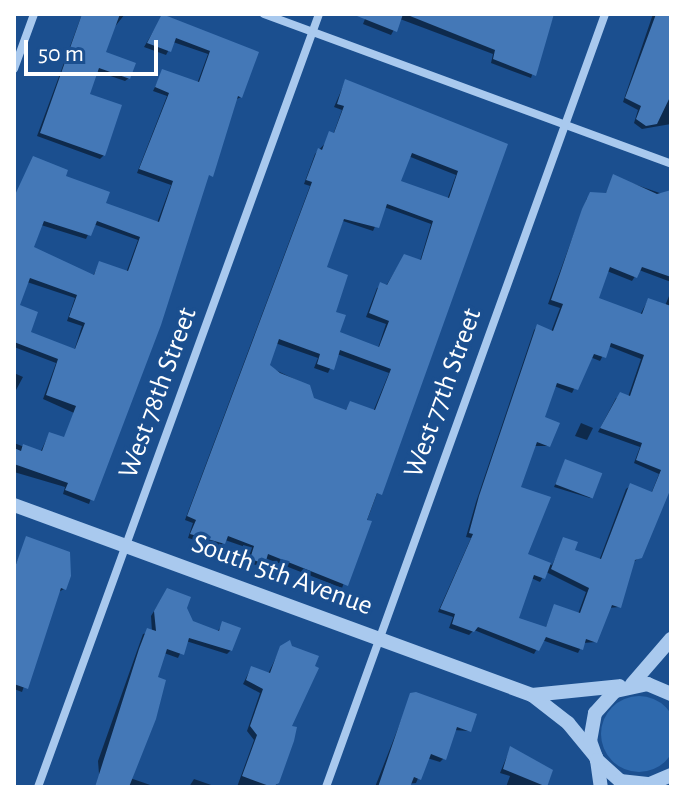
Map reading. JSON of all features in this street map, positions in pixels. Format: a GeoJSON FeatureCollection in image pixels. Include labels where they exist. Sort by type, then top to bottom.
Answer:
{"type":"FeatureCollection","features":[{"type":"Feature","properties":{"kind":"street"},"geometry":{"type":"LineString","coordinates":[[14,69],[34,14]]}},
{"type":"Feature","properties":{"kind":"street"},"geometry":{"type":"LineString","coordinates":[[264,14],[671,164]]}},
{"type":"Feature","properties":{"kind":"street","name":"West 78th Street"},"geometry":{"type":"LineString","coordinates":[[38,787],[319,14]]}},
{"type":"Feature","properties":{"kind":"street","name":"West 77th Street"},"geometry":{"type":"LineString","coordinates":[[326,787],[605,14]]}},
{"type":"Feature","properties":{"kind":"street","name":"South 5th Avenue"},"geometry":{"type":"LineString","coordinates":[[14,505],[532,695],[568,723],[596,758],[620,781],[650,784],[667,778]]}},
{"type":"Feature","properties":{"kind":"street"},"geometry":{"type":"LineString","coordinates":[[601,787],[590,741],[595,713],[605,698],[630,685],[671,639]]}},
{"type":"Feature","properties":{"kind":"street"},"geometry":{"type":"LineString","coordinates":[[630,685],[648,684],[671,694]]}},
{"type":"Feature","properties":{"kind":"street","name":"South 5th Avenue"},"geometry":{"type":"LineString","coordinates":[[532,695],[630,685]]}},
{"type":"Feature","properties":{"kind":"shaded area"},"geometry":{"type":"Polygon","coordinates":[[[639,696],[653,699],[666,707],[674,720],[677,734],[674,748],[666,761],[653,769],[639,772],[625,769],[612,761],[604,748],[601,734],[604,720],[612,707],[625,699],[639,696]]]}},
{"type":"Feature","properties":{"kind":"building"},"geometry":{"type":"Polygon","coordinates":[[[82,14],[120,14],[106,52],[136,63],[130,79],[99,68],[90,94],[122,105],[105,156],[40,133],[82,14]]]}},
{"type":"Feature","properties":{"kind":"building"},"geometry":{"type":"Polygon","coordinates":[[[162,14],[259,52],[242,98],[238,96],[161,325],[94,501],[65,490],[68,483],[14,464],[14,448],[21,451],[23,444],[42,451],[49,432],[64,437],[76,406],[46,395],[58,359],[14,342],[14,197],[33,156],[68,170],[66,176],[110,192],[106,203],[159,222],[173,181],[139,169],[169,93],[155,87],[162,69],[199,82],[210,51],[176,38],[171,52],[147,43],[162,14]],[[44,221],[34,247],[94,275],[99,261],[128,271],[140,237],[97,221],[91,236],[44,221]],[[30,278],[20,305],[38,312],[31,332],[75,349],[85,323],[69,317],[77,295],[30,278]]]}},
{"type":"Feature","properties":{"kind":"building"},"geometry":{"type":"Polygon","coordinates":[[[352,14],[403,14],[397,32],[352,14]]]}},
{"type":"Feature","properties":{"kind":"building"},"geometry":{"type":"Polygon","coordinates":[[[405,14],[554,14],[536,76],[493,59],[495,50],[405,14]]]}},
{"type":"Feature","properties":{"kind":"building"},"geometry":{"type":"Polygon","coordinates":[[[656,14],[671,14],[671,95],[657,124],[646,126],[636,119],[641,106],[625,98],[656,14]]]}},
{"type":"Feature","properties":{"kind":"building"},"geometry":{"type":"Polygon","coordinates":[[[345,79],[508,144],[382,495],[377,493],[367,520],[372,521],[348,586],[268,554],[265,564],[250,559],[254,546],[228,536],[225,544],[190,534],[196,520],[187,516],[312,182],[306,180],[318,148],[322,150],[329,131],[334,133],[344,106],[337,104],[345,79]],[[412,153],[401,181],[449,198],[458,171],[412,153]],[[387,204],[379,228],[344,219],[327,267],[348,275],[336,312],[346,315],[340,332],[379,347],[389,321],[369,313],[380,282],[387,285],[404,254],[421,260],[433,221],[387,204]],[[279,339],[270,365],[280,373],[310,385],[314,398],[346,410],[350,401],[375,410],[391,369],[340,350],[334,370],[317,364],[320,354],[279,339]]]}},
{"type":"Feature","properties":{"kind":"building"},"geometry":{"type":"Polygon","coordinates":[[[613,174],[657,194],[671,190],[671,277],[642,267],[637,278],[610,267],[599,298],[642,314],[648,298],[671,306],[671,488],[642,558],[635,560],[621,608],[612,605],[597,643],[586,639],[583,650],[546,637],[539,651],[478,627],[474,632],[452,624],[455,614],[440,609],[473,534],[469,533],[479,496],[537,324],[553,331],[563,304],[551,300],[582,209],[590,192],[606,193],[613,174]],[[611,343],[606,358],[594,354],[578,390],[557,383],[545,417],[560,423],[550,447],[537,442],[521,487],[551,497],[528,554],[551,563],[545,579],[534,575],[519,618],[546,627],[554,604],[580,613],[589,588],[551,569],[563,537],[578,542],[575,550],[601,559],[630,483],[652,492],[661,470],[636,460],[642,443],[600,428],[620,392],[630,396],[644,355],[611,343]]]}},
{"type":"Feature","properties":{"kind":"building"},"geometry":{"type":"Polygon","coordinates":[[[565,459],[602,473],[593,499],[555,484],[565,459]]]}},
{"type":"Feature","properties":{"kind":"building"},"geometry":{"type":"Polygon","coordinates":[[[26,536],[70,552],[71,576],[66,590],[61,588],[28,689],[14,684],[14,570],[26,536]]]}},
{"type":"Feature","properties":{"kind":"building"},"geometry":{"type":"Polygon","coordinates":[[[167,588],[191,597],[187,608],[193,621],[219,631],[222,621],[241,628],[232,651],[189,638],[184,655],[167,649],[158,677],[166,680],[156,719],[129,787],[95,787],[139,649],[147,628],[156,631],[154,611],[167,588]]]}},
{"type":"Feature","properties":{"kind":"building"},"geometry":{"type":"Polygon","coordinates":[[[290,640],[292,646],[319,656],[315,666],[319,668],[292,726],[297,727],[294,741],[279,783],[272,787],[242,776],[257,735],[250,726],[263,689],[246,680],[251,666],[270,673],[280,646],[290,640]]]}},
{"type":"Feature","properties":{"kind":"building"},"geometry":{"type":"Polygon","coordinates":[[[416,692],[477,714],[471,732],[457,727],[446,760],[431,754],[421,780],[414,777],[410,787],[378,787],[410,693],[416,692]]]}},
{"type":"Feature","properties":{"kind":"building"},"geometry":{"type":"Polygon","coordinates":[[[510,746],[553,770],[547,787],[503,769],[510,746]]]}}]}
